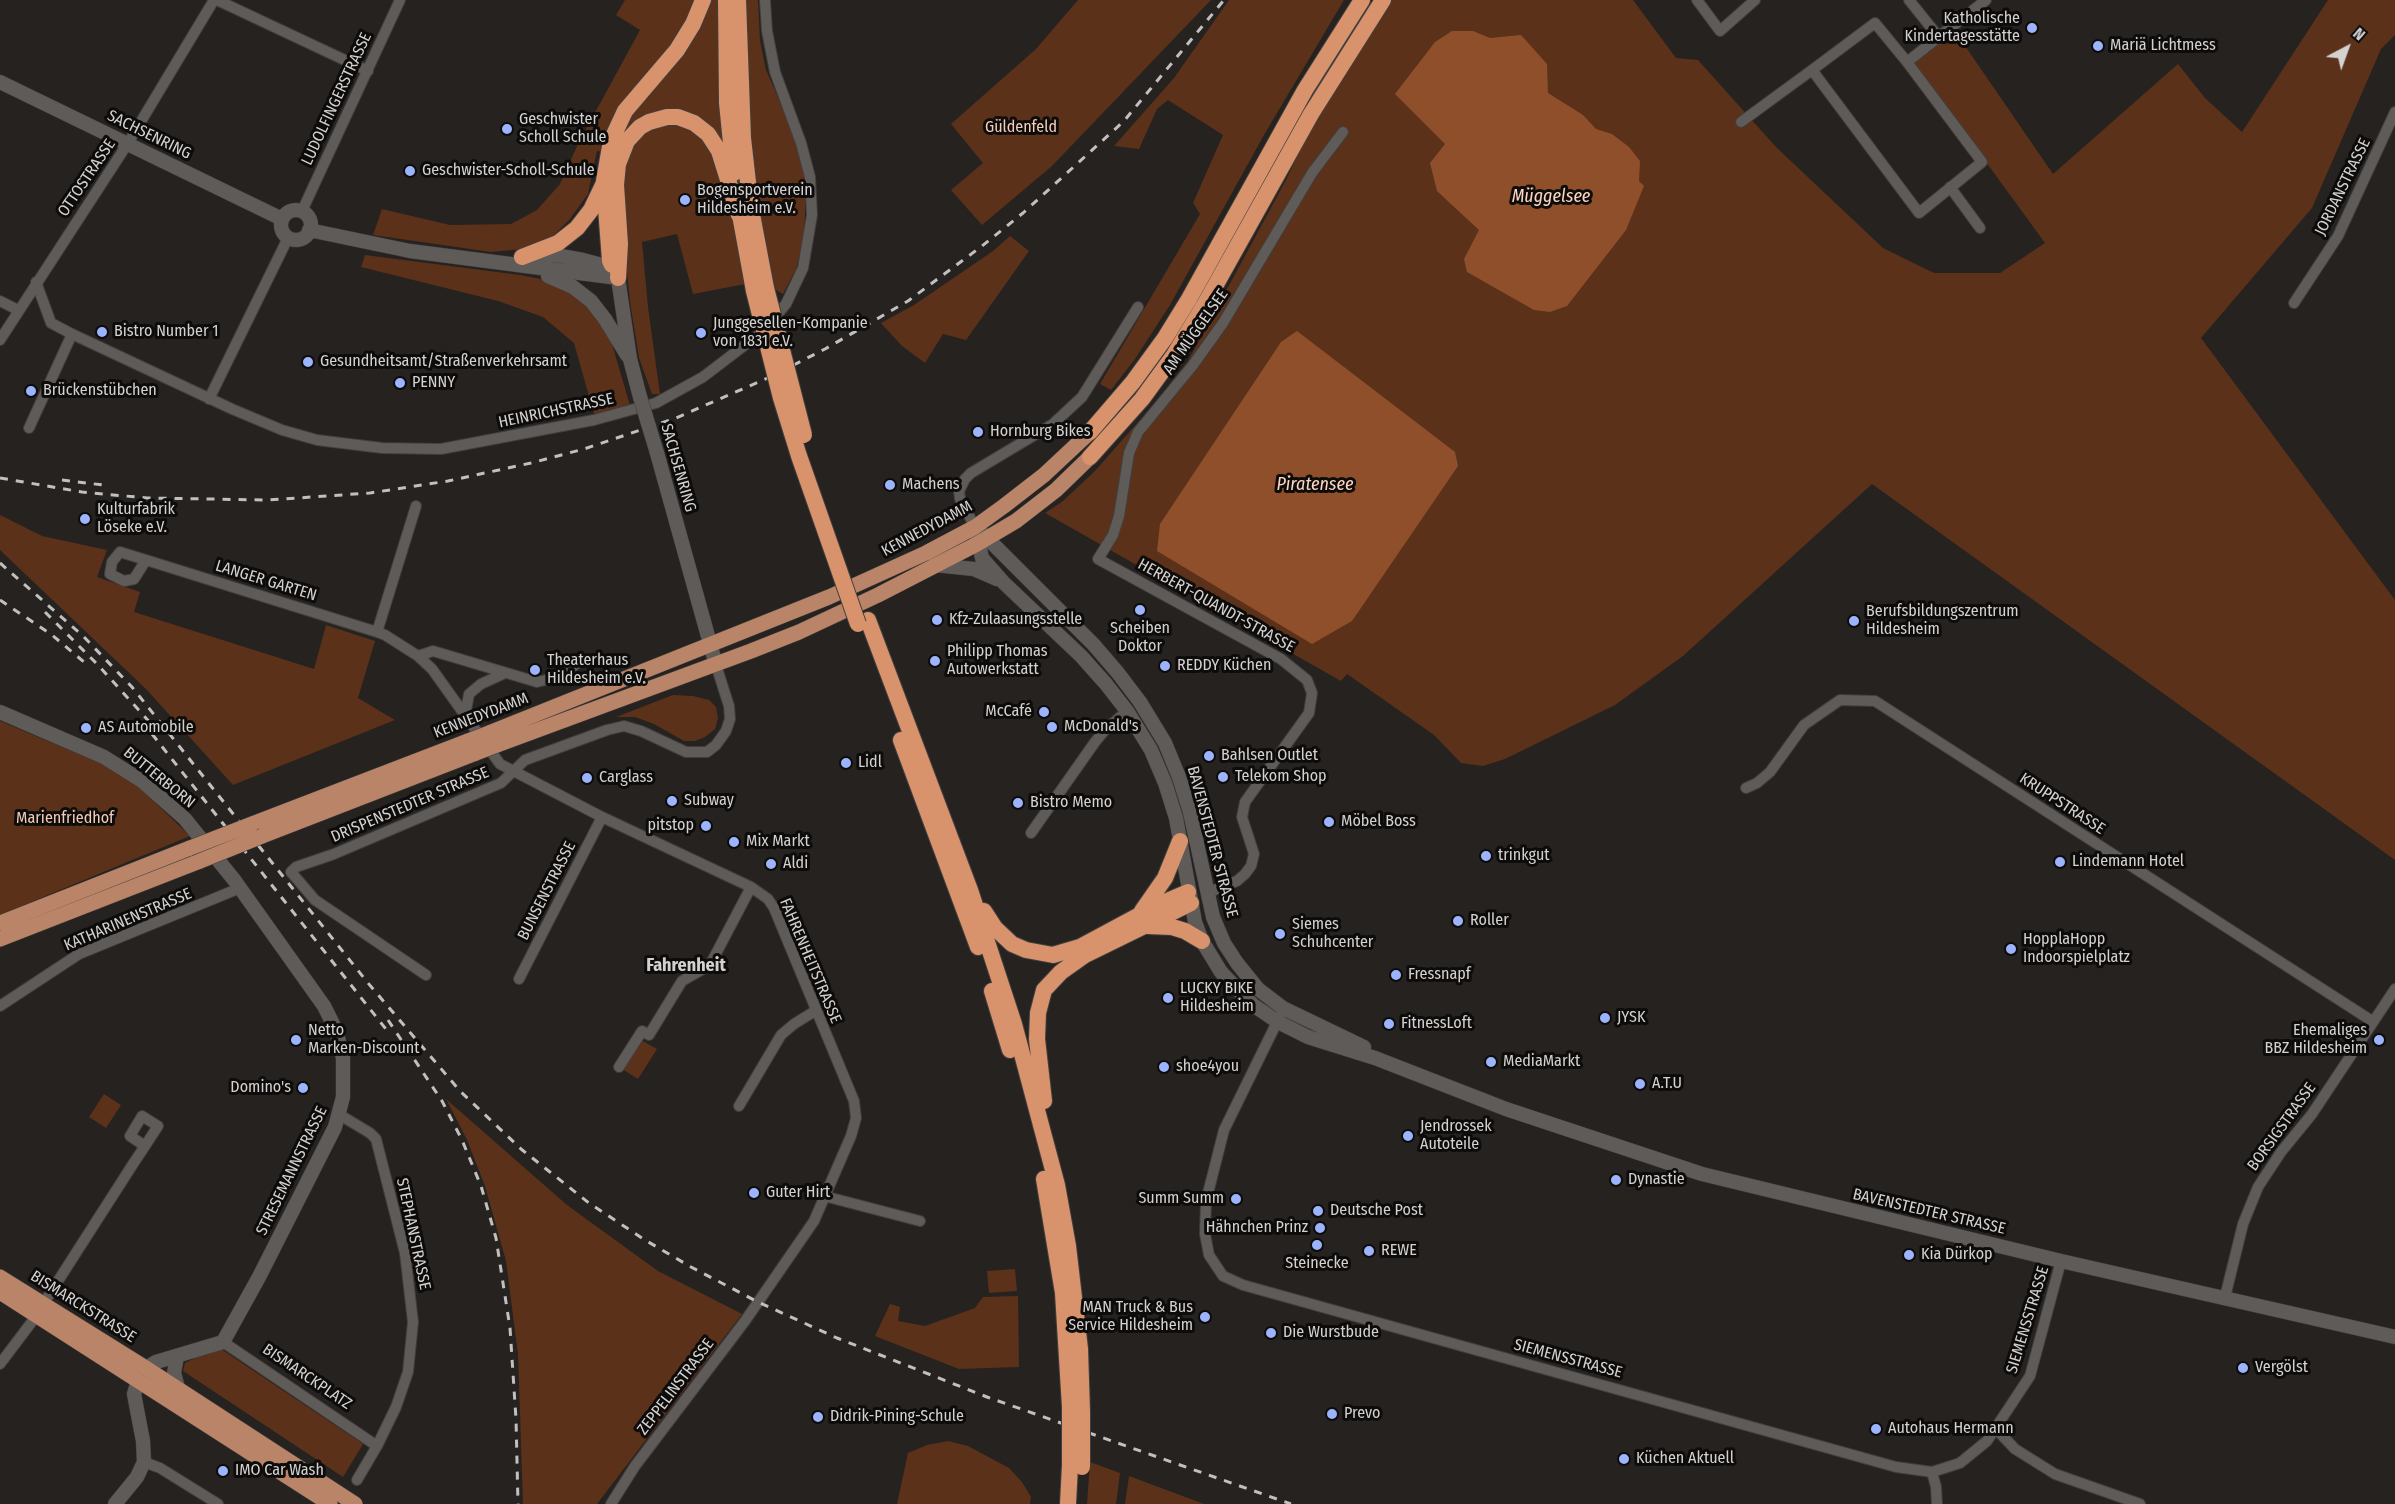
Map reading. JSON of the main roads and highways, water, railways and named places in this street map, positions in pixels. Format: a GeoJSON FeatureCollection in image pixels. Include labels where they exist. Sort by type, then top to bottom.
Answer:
{"type":"FeatureCollection","features":[{"type":"Feature","properties":{"kind":"highway"},"geometry":{"type":"LineString","coordinates":[[703,0],[677,50],[629,105],[619,121],[608,153],[604,181],[610,261],[618,278],[620,244],[616,185],[618,164],[627,141],[640,127],[667,117],[678,117],[694,123],[708,134],[719,151],[863,622],[981,955],[1058,1223],[1063,1248],[1067,1337],[1076,1410],[1076,1466],[1080,1504]]}},
{"type":"Feature","properties":{"kind":"highway"},"geometry":{"type":"LineString","coordinates":[[726,0],[727,103],[739,215]]}},
{"type":"Feature","properties":{"kind":"highway"},"geometry":{"type":"LineString","coordinates":[[738,0],[744,147],[760,290]]}},
{"type":"Feature","properties":{"kind":"highway"},"geometry":{"type":"LineString","coordinates":[[1090,432],[1133,382],[1165,338],[1305,90],[1362,0]]}},
{"type":"Feature","properties":{"kind":"highway"},"geometry":{"type":"LineString","coordinates":[[1090,457],[1142,399],[1174,355],[1311,114],[1383,0]]}},
{"type":"Feature","properties":{"kind":"highway"},"geometry":{"type":"LineString","coordinates":[[524,263],[558,243],[577,228],[591,210],[604,181]]}},
{"type":"Feature","properties":{"kind":"highway"},"geometry":{"type":"LineString","coordinates":[[863,622],[970,890],[1014,1024],[1057,1185]]}},
{"type":"Feature","properties":{"kind":"highway"},"geometry":{"type":"LineString","coordinates":[[1058,1223],[1057,1185],[1038,1059],[1040,1001],[1044,990],[1052,980],[1071,963],[1141,921],[1165,878],[1180,841]]}},
{"type":"Feature","properties":{"kind":"highway"},"geometry":{"type":"LineString","coordinates":[[970,890],[1003,937],[1012,944],[1041,954],[1053,955],[1080,947],[1190,898]]}},
{"type":"Feature","properties":{"kind":"highway"},"geometry":{"type":"LineString","coordinates":[[1141,921],[1185,931],[1202,941]]}},
{"type":"Feature","properties":{"kind":"highway"},"geometry":{"type":"LineString","coordinates":[[1068,1504],[1076,1466]]}},
{"type":"Feature","properties":{"kind":"main road","name":"KENNEDYDAMM"},"geometry":{"type":"LineString","coordinates":[[493,739],[710,645],[869,580],[975,527],[1044,475],[1090,432]]}},
{"type":"Feature","properties":{"kind":"main road","name":"KENNEDYDAMM"},"geometry":{"type":"LineString","coordinates":[[0,939],[195,855],[252,824],[716,664],[799,632],[878,595],[983,541],[1049,496],[1090,457]]}},
{"type":"Feature","properties":{"kind":"main road","name":"KENNEDYDAMM"},"geometry":{"type":"LineString","coordinates":[[0,923],[195,855],[262,836],[472,747]]}},
{"type":"Feature","properties":{"kind":"main road","name":"BISMARCKSTRASSE"},"geometry":{"type":"LineString","coordinates":[[0,1277],[40,1310],[138,1381],[330,1504]]}},
{"type":"Feature","properties":{"kind":"main road","name":"BISMARCKSTRASSE"},"geometry":{"type":"LineString","coordinates":[[0,1292],[40,1310],[146,1368],[350,1501]]}},
{"type":"Feature","properties":{"kind":"water","name":"Müggelsee"},"geometry":{"type":"Polygon","coordinates":[[[1452,31],[1473,31],[1490,38],[1521,35],[1547,64],[1548,93],[1583,115],[1596,129],[1612,134],[1629,147],[1640,161],[1639,181],[1644,186],[1626,230],[1567,306],[1550,312],[1534,310],[1467,272],[1464,259],[1479,230],[1437,191],[1430,163],[1445,144],[1395,94],[1435,42],[1452,31]]]}},
{"type":"Feature","properties":{"kind":"water","name":"Piratensee"},"geometry":{"type":"Polygon","coordinates":[[[1297,331],[1455,452],[1458,466],[1352,621],[1312,644],[1157,551],[1160,524],[1281,342],[1297,331]]]}},
{"type":"Feature","properties":{"kind":"railway"},"geometry":{"type":"LineString","coordinates":[[0,478],[82,492],[147,498],[268,500],[370,493],[448,481],[531,463],[584,449],[676,418],[770,377],[825,349],[908,301],[982,246],[1023,213],[1124,121],[1224,0]]}},
{"type":"Feature","properties":{"kind":"railway"},"geometry":{"type":"LineString","coordinates":[[62,480],[103,485]]}},
{"type":"Feature","properties":{"kind":"railway"},"geometry":{"type":"LineString","coordinates":[[0,563],[83,636],[132,687],[368,983],[460,1091],[521,1149],[589,1203],[691,1267],[758,1302],[837,1338],[987,1397],[1291,1504]]}},
{"type":"Feature","properties":{"kind":"railway"},"geometry":{"type":"LineString","coordinates":[[0,600],[52,635],[84,662]]}},
{"type":"Feature","properties":{"kind":"railway"},"geometry":{"type":"LineString","coordinates":[[45,612],[98,665],[164,738]]}},
{"type":"Feature","properties":{"kind":"railway"},"geometry":{"type":"LineString","coordinates":[[152,734],[389,1033]]}},
{"type":"Feature","properties":{"kind":"railway"},"geometry":{"type":"LineString","coordinates":[[388,1020],[442,1101],[462,1140],[481,1186],[496,1238],[510,1328],[516,1419],[518,1504]]}},
{"type":"Feature","properties":{"kind":"place","name":"Katholische Kindertagesstätte"},"geometry":{"type":"Point","coordinates":[2032,28]}},
{"type":"Feature","properties":{"kind":"place","name":"Mariä Lichtmess"},"geometry":{"type":"Point","coordinates":[2098,46]}},
{"type":"Feature","properties":{"kind":"place","name":"Geschwister Scholl Schule"},"geometry":{"type":"Point","coordinates":[507,129]}},
{"type":"Feature","properties":{"kind":"place","name":"Geschwister-Scholl-Schule"},"geometry":{"type":"Point","coordinates":[410,171]}},
{"type":"Feature","properties":{"kind":"place","name":"Bogensportverein Hildesheim e.V."},"geometry":{"type":"Point","coordinates":[685,200]}},
{"type":"Feature","properties":{"kind":"place","name":"Bistro Number 1"},"geometry":{"type":"Point","coordinates":[102,332]}},
{"type":"Feature","properties":{"kind":"place","name":"Junggesellen-Kompanie von 1831 e.V."},"geometry":{"type":"Point","coordinates":[701,333]}},
{"type":"Feature","properties":{"kind":"place","name":"Gesundheitsamt/Straßenverkehrsamt"},"geometry":{"type":"Point","coordinates":[308,362]}},
{"type":"Feature","properties":{"kind":"place","name":"PENNY"},"geometry":{"type":"Point","coordinates":[400,383]}},
{"type":"Feature","properties":{"kind":"place","name":"Brückenstübchen"},"geometry":{"type":"Point","coordinates":[31,391]}},
{"type":"Feature","properties":{"kind":"place","name":"Hornburg Bikes"},"geometry":{"type":"Point","coordinates":[978,432]}},
{"type":"Feature","properties":{"kind":"place","name":"Machens"},"geometry":{"type":"Point","coordinates":[890,485]}},
{"type":"Feature","properties":{"kind":"place","name":"Kulturfabrik Löseke e.V."},"geometry":{"type":"Point","coordinates":[85,519]}},
{"type":"Feature","properties":{"kind":"place","name":"Scheiben Doktor"},"geometry":{"type":"Point","coordinates":[1140,610]}},
{"type":"Feature","properties":{"kind":"place","name":"Kfz-Zulaasungsstelle"},"geometry":{"type":"Point","coordinates":[937,620]}},
{"type":"Feature","properties":{"kind":"place","name":"Berufsbildungszentrum Hildesheim"},"geometry":{"type":"Point","coordinates":[1854,621]}},
{"type":"Feature","properties":{"kind":"place","name":"Philipp Thomas Autowerkstatt"},"geometry":{"type":"Point","coordinates":[935,661]}},
{"type":"Feature","properties":{"kind":"place","name":"REDDY Küchen"},"geometry":{"type":"Point","coordinates":[1165,666]}},
{"type":"Feature","properties":{"kind":"place","name":"Theaterhaus Hildesheim e.V."},"geometry":{"type":"Point","coordinates":[535,670]}},
{"type":"Feature","properties":{"kind":"place","name":"McCafé"},"geometry":{"type":"Point","coordinates":[1044,712]}},
{"type":"Feature","properties":{"kind":"place","name":"McDonald's"},"geometry":{"type":"Point","coordinates":[1052,727]}},
{"type":"Feature","properties":{"kind":"place","name":"AS Automobile"},"geometry":{"type":"Point","coordinates":[86,728]}},
{"type":"Feature","properties":{"kind":"place","name":"Bahlsen Outlet"},"geometry":{"type":"Point","coordinates":[1209,756]}},
{"type":"Feature","properties":{"kind":"place","name":"Lidl"},"geometry":{"type":"Point","coordinates":[846,763]}},
{"type":"Feature","properties":{"kind":"place","name":"Telekom Shop"},"geometry":{"type":"Point","coordinates":[1223,777]}},
{"type":"Feature","properties":{"kind":"place","name":"Carglass"},"geometry":{"type":"Point","coordinates":[587,778]}},
{"type":"Feature","properties":{"kind":"place","name":"Subway"},"geometry":{"type":"Point","coordinates":[672,801]}},
{"type":"Feature","properties":{"kind":"place","name":"Bistro Memo"},"geometry":{"type":"Point","coordinates":[1018,803]}},
{"type":"Feature","properties":{"kind":"place","name":"Möbel Boss"},"geometry":{"type":"Point","coordinates":[1329,822]}},
{"type":"Feature","properties":{"kind":"place","name":"pitstop"},"geometry":{"type":"Point","coordinates":[706,826]}},
{"type":"Feature","properties":{"kind":"place","name":"Mix Markt"},"geometry":{"type":"Point","coordinates":[734,842]}},
{"type":"Feature","properties":{"kind":"place","name":"trinkgut"},"geometry":{"type":"Point","coordinates":[1486,856]}},
{"type":"Feature","properties":{"kind":"place","name":"Lindemann Hotel"},"geometry":{"type":"Point","coordinates":[2060,862]}},
{"type":"Feature","properties":{"kind":"place","name":"Aldi"},"geometry":{"type":"Point","coordinates":[771,864]}},
{"type":"Feature","properties":{"kind":"place","name":"Roller"},"geometry":{"type":"Point","coordinates":[1458,921]}},
{"type":"Feature","properties":{"kind":"place","name":"Siemes Schuhcenter"},"geometry":{"type":"Point","coordinates":[1280,934]}},
{"type":"Feature","properties":{"kind":"place","name":"HopplaHopp Indoorspielplatz"},"geometry":{"type":"Point","coordinates":[2011,949]}},
{"type":"Feature","properties":{"kind":"place","name":"Fressnapf"},"geometry":{"type":"Point","coordinates":[1396,975]}},
{"type":"Feature","properties":{"kind":"place","name":"LUCKY BIKE Hildesheim"},"geometry":{"type":"Point","coordinates":[1168,998]}},
{"type":"Feature","properties":{"kind":"place","name":"JYSK"},"geometry":{"type":"Point","coordinates":[1605,1018]}},
{"type":"Feature","properties":{"kind":"place","name":"FitnessLoft"},"geometry":{"type":"Point","coordinates":[1389,1024]}},
{"type":"Feature","properties":{"kind":"place","name":"Netto Marken-Discount"},"geometry":{"type":"Point","coordinates":[296,1040]}},
{"type":"Feature","properties":{"kind":"place","name":"Ehemaliges BBZ Hildesheim"},"geometry":{"type":"Point","coordinates":[2379,1040]}},
{"type":"Feature","properties":{"kind":"place","name":"MediaMarkt"},"geometry":{"type":"Point","coordinates":[1491,1062]}},
{"type":"Feature","properties":{"kind":"place","name":"shoe4you"},"geometry":{"type":"Point","coordinates":[1164,1067]}},
{"type":"Feature","properties":{"kind":"place","name":"A.T.U"},"geometry":{"type":"Point","coordinates":[1640,1084]}},
{"type":"Feature","properties":{"kind":"place","name":"Domino's"},"geometry":{"type":"Point","coordinates":[303,1088]}},
{"type":"Feature","properties":{"kind":"place","name":"Jendrossek Autoteile"},"geometry":{"type":"Point","coordinates":[1408,1136]}},
{"type":"Feature","properties":{"kind":"place","name":"Dynastie"},"geometry":{"type":"Point","coordinates":[1616,1180]}},
{"type":"Feature","properties":{"kind":"place","name":"Guter Hirt"},"geometry":{"type":"Point","coordinates":[754,1193]}},
{"type":"Feature","properties":{"kind":"place","name":"Summ Summ"},"geometry":{"type":"Point","coordinates":[1236,1199]}},
{"type":"Feature","properties":{"kind":"place","name":"Deutsche Post"},"geometry":{"type":"Point","coordinates":[1318,1211]}},
{"type":"Feature","properties":{"kind":"place","name":"Hähnchen Prinz"},"geometry":{"type":"Point","coordinates":[1320,1228]}},
{"type":"Feature","properties":{"kind":"place","name":"Steinecke"},"geometry":{"type":"Point","coordinates":[1317,1245]}},
{"type":"Feature","properties":{"kind":"place","name":"REWE"},"geometry":{"type":"Point","coordinates":[1369,1251]}},
{"type":"Feature","properties":{"kind":"place","name":"Kia Dürkop"},"geometry":{"type":"Point","coordinates":[1909,1255]}},
{"type":"Feature","properties":{"kind":"place","name":"MAN Truck & Bus Service Hildesheim"},"geometry":{"type":"Point","coordinates":[1205,1317]}},
{"type":"Feature","properties":{"kind":"place","name":"Die Wurstbude"},"geometry":{"type":"Point","coordinates":[1271,1333]}},
{"type":"Feature","properties":{"kind":"place","name":"Vergölst"},"geometry":{"type":"Point","coordinates":[2243,1368]}},
{"type":"Feature","properties":{"kind":"place","name":"Prevo"},"geometry":{"type":"Point","coordinates":[1332,1414]}},
{"type":"Feature","properties":{"kind":"place","name":"Didrik-Pining-Schule"},"geometry":{"type":"Point","coordinates":[818,1417]}},
{"type":"Feature","properties":{"kind":"place","name":"Autohaus Hermann"},"geometry":{"type":"Point","coordinates":[1876,1429]}},
{"type":"Feature","properties":{"kind":"place","name":"Küchen Aktuell"},"geometry":{"type":"Point","coordinates":[1624,1459]}},
{"type":"Feature","properties":{"kind":"place","name":"IMO Car Wash"},"geometry":{"type":"Point","coordinates":[223,1471]}},
{"type":"Feature","properties":{"kind":"district","name":"Fahrenheit"},"geometry":{"type":"Point","coordinates":[686,966]}},
{"type":"Feature","properties":{"kind":"park label","name":"Güldenfeld"},"geometry":{"type":"Point","coordinates":[1021,128]}},
{"type":"Feature","properties":{"kind":"park label","name":"Marienfriedhof"},"geometry":{"type":"Point","coordinates":[65,819]}}]}
